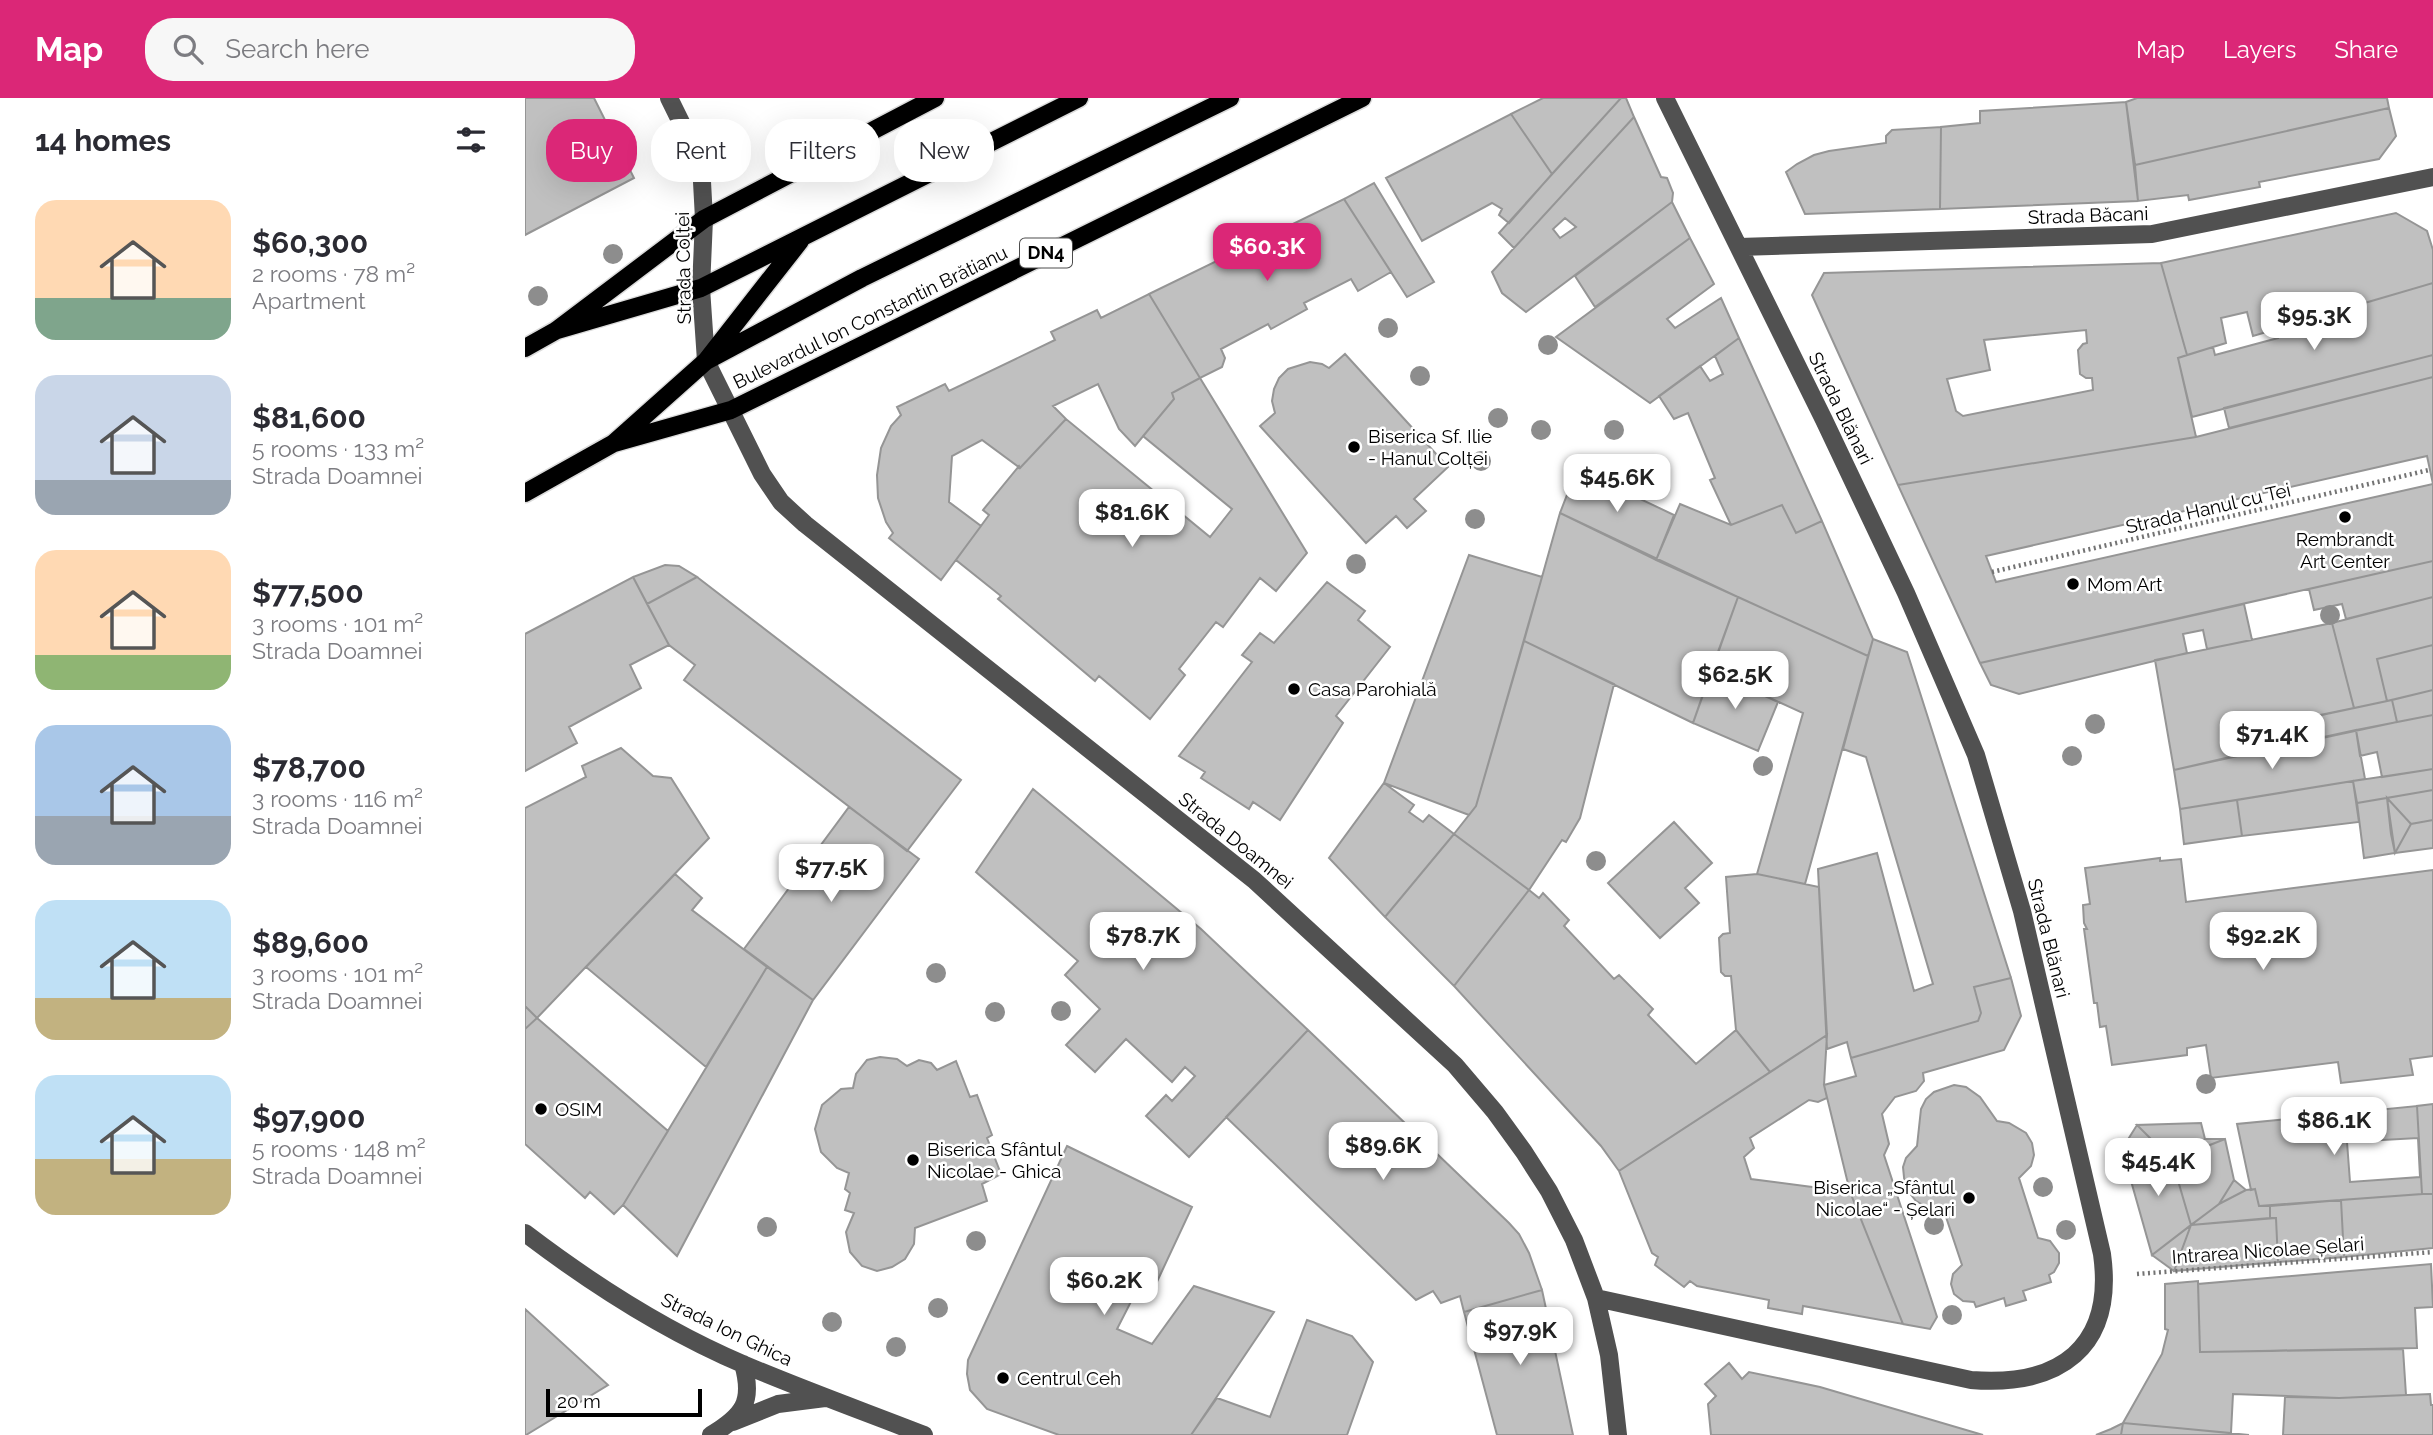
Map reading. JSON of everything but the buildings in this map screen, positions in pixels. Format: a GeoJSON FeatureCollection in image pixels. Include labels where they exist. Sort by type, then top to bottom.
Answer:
{"type":"FeatureCollection","features":[{"type":"Feature","properties":{"kind":"main road"},"geometry":{"type":"LineString","coordinates":[[525,348],[557,330],[704,219],[909,104],[935,98]]}},
{"type":"Feature","properties":{"kind":"main road","name":"Bulevardul Ion Constantin Brătianu"},"geometry":{"type":"LineString","coordinates":[[557,330],[701,288],[1079,98]]}},
{"type":"Feature","properties":{"kind":"main road","name":"Bulevardul Ion Constantin Brătianu"},"geometry":{"type":"LineString","coordinates":[[706,361],[862,278],[1230,98]]}},
{"type":"Feature","properties":{"kind":"main road","name":"Bulevardul Ion Constantin Brătianu"},"geometry":{"type":"LineString","coordinates":[[614,443],[730,410],[1362,98]]}},
{"type":"Feature","properties":{"kind":"main road","name":"Bulevardul Ion Constantin Brătianu"},"geometry":{"type":"LineString","coordinates":[[525,493],[614,443],[706,361],[803,236]]}},
{"type":"Feature","properties":{"kind":"street","name":"Strada Colței"},"geometry":{"type":"LineString","coordinates":[[669,98],[701,163],[704,219],[701,288],[706,361]]}},
{"type":"Feature","properties":{"kind":"street","name":"Strada Blănari"},"geometry":{"type":"LineString","coordinates":[[1596,1298],[1971,1380],[2000,1382],[2026,1379],[2050,1371],[2072,1357],[2086,1343],[2097,1324],[2104,1301],[2102,1254],[2022,911],[1976,755],[1906,593],[1665,98]]}},
{"type":"Feature","properties":{"kind":"street","name":"Strada Băcani"},"geometry":{"type":"LineString","coordinates":[[1739,247],[2152,234],[2433,177]]}},
{"type":"Feature","properties":{"kind":"street","name":"Strada Doamnei"},"geometry":{"type":"LineString","coordinates":[[706,361],[762,474],[781,502],[805,524],[1254,880],[1455,1065],[1495,1112],[1549,1191],[1574,1240],[1596,1298],[1609,1355],[1618,1435]]}},
{"type":"Feature","properties":{"kind":"street","name":"Strada Ion Ghica"},"geometry":{"type":"LineString","coordinates":[[525,1233],[563,1262],[672,1329],[743,1364],[924,1435]]}},
{"type":"Feature","properties":{"kind":"street"},"geometry":{"type":"LineString","coordinates":[[733,1422],[746,1404],[748,1393],[743,1364]]}},
{"type":"Feature","properties":{"kind":"street"},"geometry":{"type":"LineString","coordinates":[[711,1435],[733,1422],[778,1404],[828,1398]]}},
{"type":"Feature","properties":{"kind":"path","name":"Strada Hanul cu Tei"},"geometry":{"type":"LineString","coordinates":[[1992,572],[2429,471]]}},
{"type":"Feature","properties":{"kind":"path","name":"Intrarea Nicolae Șelari"},"geometry":{"type":"LineString","coordinates":[[2105,1276],[2433,1252]]}},
{"type":"Feature","properties":{"kind":"place","name":"Biserica Sf. Ilie - Hanul Colței"},"geometry":{"type":"Point","coordinates":[1354,447]}},
{"type":"Feature","properties":{"kind":"place","name":"Rembrandt Art Center"},"geometry":{"type":"Point","coordinates":[2345,517]}},
{"type":"Feature","properties":{"kind":"place","name":"Mom Art"},"geometry":{"type":"Point","coordinates":[2073,584]}},
{"type":"Feature","properties":{"kind":"place","name":"Casa Parohială"},"geometry":{"type":"Point","coordinates":[1294,689]}},
{"type":"Feature","properties":{"kind":"place","name":"OSIM"},"geometry":{"type":"Point","coordinates":[541,1109]}},
{"type":"Feature","properties":{"kind":"place","name":"Biserica Sfântul Nicolae - Ghica"},"geometry":{"type":"Point","coordinates":[913,1160]}},
{"type":"Feature","properties":{"kind":"place","name":"Biserica „Sfântul Nicolae“ - Șelari"},"geometry":{"type":"Point","coordinates":[1969,1198]}},
{"type":"Feature","properties":{"kind":"place","name":"Centrul Ceh"},"geometry":{"type":"Point","coordinates":[1003,1378]}}]}
